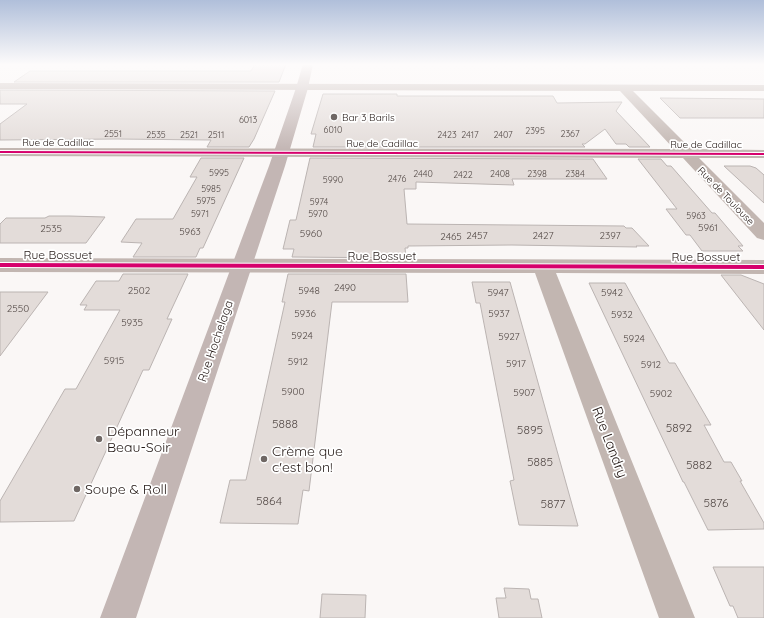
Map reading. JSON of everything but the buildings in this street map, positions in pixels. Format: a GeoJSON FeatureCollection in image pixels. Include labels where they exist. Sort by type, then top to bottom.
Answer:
{"type":"FeatureCollection","features":[{"type":"Feature","properties":{"kind":"main road","name":"Rue Hochelaga"},"geometry":{"type":"LineString","coordinates":[[118,618],[242,266],[300,93]]}},
{"type":"Feature","properties":{"kind":"street","name":"Rue de Toulouse"},"geometry":{"type":"LineString","coordinates":[[628,93],[764,234]]}},
{"type":"Feature","properties":{"kind":"street","name":"Rue de Cadillac"},"geometry":{"type":"LineString","coordinates":[[0,152],[764,154]]}},
{"type":"Feature","properties":{"kind":"street","name":"Rue Bossuet"},"geometry":{"type":"LineString","coordinates":[[0,264],[764,267]]}},
{"type":"Feature","properties":{"kind":"street","name":"Rue Landry"},"geometry":{"type":"LineString","coordinates":[[543,267],[677,618]]}},
{"type":"Feature","properties":{"kind":"cycle path"},"geometry":{"type":"LineString","coordinates":[[0,152],[764,154]]}},
{"type":"Feature","properties":{"kind":"cycle path"},"geometry":{"type":"LineString","coordinates":[[0,265],[764,267]]}},
{"type":"Feature","properties":{"kind":"place","name":"Bar 3 Barils"},"geometry":{"type":"Point","coordinates":[334,117]}},
{"type":"Feature","properties":{"kind":"place","name":"Dépanneur Beau-Soir"},"geometry":{"type":"Point","coordinates":[99,439]}},
{"type":"Feature","properties":{"kind":"place","name":"Crème que c'est bon!"},"geometry":{"type":"Point","coordinates":[264,459]}},
{"type":"Feature","properties":{"kind":"place","name":"Soupe & Roll"},"geometry":{"type":"Point","coordinates":[77,489]}}]}
